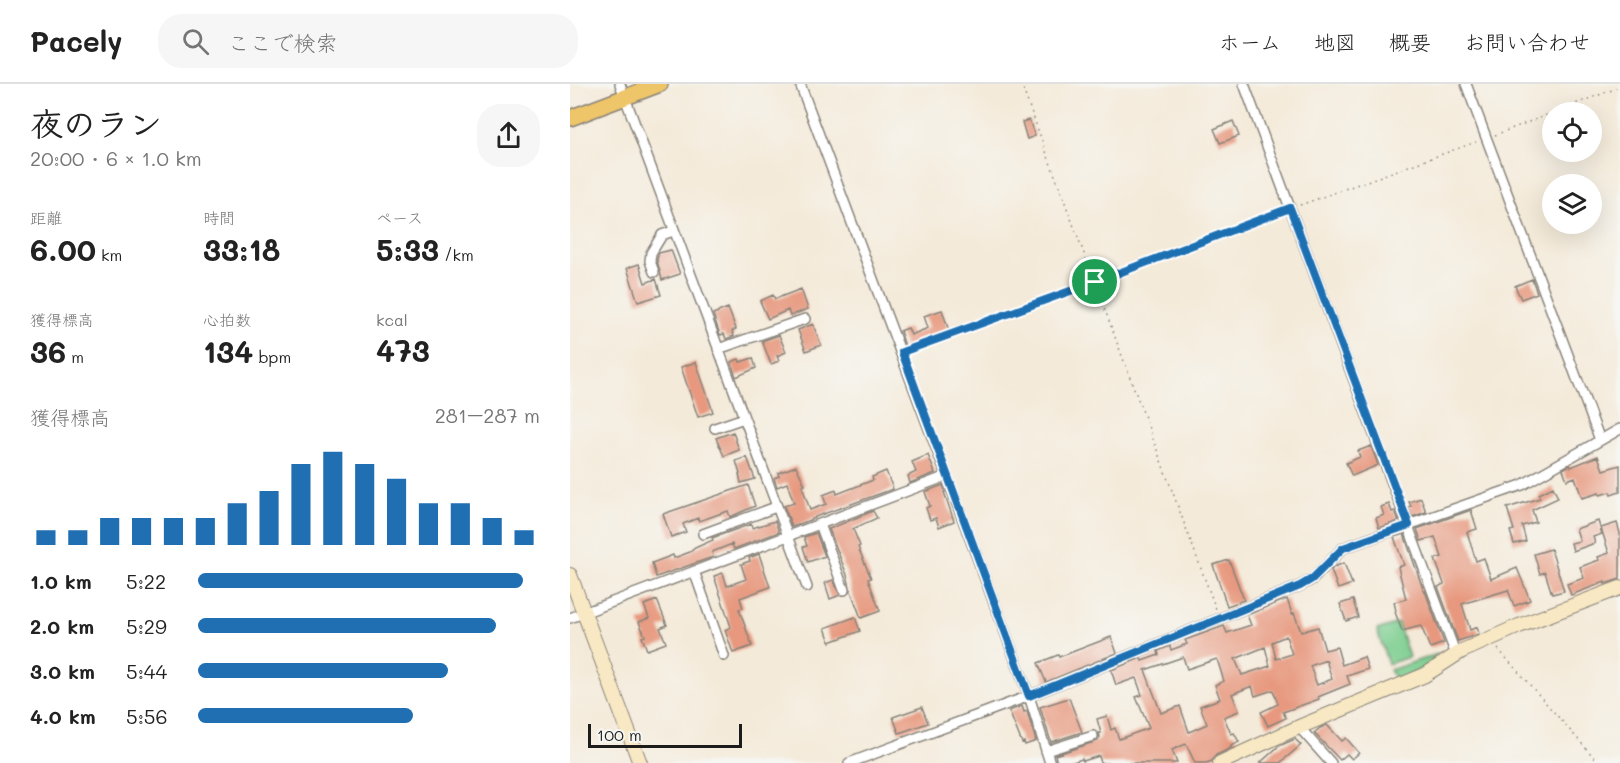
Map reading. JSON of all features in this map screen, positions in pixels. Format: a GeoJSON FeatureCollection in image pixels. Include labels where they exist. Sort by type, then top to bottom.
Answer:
{"type":"FeatureCollection","features":[{"type":"Feature","properties":{"kind":"main road"},"geometry":{"type":"LineString","coordinates":[[570,118],[622,91],[660,84]]}},
{"type":"Feature","properties":{"kind":"street"},"geometry":{"type":"LineString","coordinates":[[800,84],[1029,696],[1050,763]]}},
{"type":"Feature","properties":{"kind":"street"},"geometry":{"type":"LineString","coordinates":[[1244,84],[1456,655]]}},
{"type":"Feature","properties":{"kind":"street"},"geometry":{"type":"LineString","coordinates":[[1466,84],[1600,440]]}},
{"type":"Feature","properties":{"kind":"street"},"geometry":{"type":"LineString","coordinates":[[622,91],[807,587]]}},
{"type":"Feature","properties":{"kind":"street"},"geometry":{"type":"LineString","coordinates":[[654,272],[650,261],[651,253],[662,235],[673,231]]}},
{"type":"Feature","properties":{"kind":"street"},"geometry":{"type":"LineString","coordinates":[[718,349],[805,319]]}},
{"type":"Feature","properties":{"kind":"street"},"geometry":{"type":"LineString","coordinates":[[715,428],[744,418]]}},
{"type":"Feature","properties":{"kind":"street"},"geometry":{"type":"LineString","coordinates":[[849,763],[1029,696],[1300,586],[1312,579],[1343,548],[1522,485],[1620,429]]}},
{"type":"Feature","properties":{"kind":"street"},"geometry":{"type":"LineString","coordinates":[[570,618],[947,476]]}},
{"type":"Feature","properties":{"kind":"street"},"geometry":{"type":"LineString","coordinates":[[702,534],[776,507]]}},
{"type":"Feature","properties":{"kind":"street"},"geometry":{"type":"LineString","coordinates":[[820,524],[844,590]]}},
{"type":"Feature","properties":{"kind":"street"},"geometry":{"type":"LineString","coordinates":[[694,571],[724,656]]}},
{"type":"Feature","properties":{"kind":"street"},"geometry":{"type":"LineString","coordinates":[[570,575],[640,763]]}},
{"type":"Feature","properties":{"kind":"street"},"geometry":{"type":"LineString","coordinates":[[1220,763],[1299,727],[1425,675],[1456,655],[1491,639],[1620,588]]}},
{"type":"Feature","properties":{"kind":"street"},"geometry":{"type":"LineString","coordinates":[[1299,727],[1331,763]]}},
{"type":"Feature","properties":{"kind":"street"},"geometry":{"type":"LineString","coordinates":[[1046,751],[1093,736]]}},
{"type":"Feature","properties":{"kind":"path"},"geometry":{"type":"LineString","coordinates":[[1021,84],[1219,618]]}},
{"type":"Feature","properties":{"kind":"path"},"geometry":{"type":"LineString","coordinates":[[1581,102],[1620,87]]}},
{"type":"Feature","properties":{"kind":"path"},"geometry":{"type":"LineString","coordinates":[[902,352],[1542,117]]}},
{"type":"Feature","properties":{"kind":"path"},"geometry":{"type":"LineString","coordinates":[[1491,639],[1599,763]]}},
{"type":"Feature","properties":{"kind":"green space"},"geometry":{"type":"Polygon","coordinates":[[[1398,623],[1409,657],[1388,664],[1377,630],[1398,623]]]}},
{"type":"Feature","properties":{"kind":"green space"},"geometry":{"type":"Polygon","coordinates":[[[1438,654],[1440,660],[1397,682],[1390,670],[1438,654]]]}},
{"type":"Feature","properties":{"kind":"building"},"geometry":{"type":"Polygon","coordinates":[[[1029,120],[1035,136],[1027,139],[1022,122],[1029,120]]]}},
{"type":"Feature","properties":{"kind":"building"},"geometry":{"type":"Polygon","coordinates":[[[1233,121],[1239,136],[1220,143],[1214,129],[1233,121]]]}},
{"type":"Feature","properties":{"kind":"building"},"geometry":{"type":"Polygon","coordinates":[[[671,250],[680,274],[662,280],[658,255],[671,250]]]}},
{"type":"Feature","properties":{"kind":"building"},"geometry":{"type":"Polygon","coordinates":[[[639,264],[645,283],[656,279],[661,295],[638,302],[627,268],[639,264]]]}},
{"type":"Feature","properties":{"kind":"building"},"geometry":{"type":"Polygon","coordinates":[[[1532,279],[1537,293],[1521,299],[1515,286],[1532,279]]]}},
{"type":"Feature","properties":{"kind":"building"},"geometry":{"type":"Polygon","coordinates":[[[801,289],[808,309],[790,316],[788,310],[768,319],[760,301],[773,295],[775,299],[801,289]]]}},
{"type":"Feature","properties":{"kind":"building"},"geometry":{"type":"Polygon","coordinates":[[[728,308],[736,329],[732,331],[734,336],[726,339],[724,334],[720,335],[713,314],[728,308]]]}},
{"type":"Feature","properties":{"kind":"building"},"geometry":{"type":"Polygon","coordinates":[[[942,310],[949,331],[918,342],[919,344],[906,349],[900,331],[908,328],[911,335],[928,328],[924,316],[942,310]]]}},
{"type":"Feature","properties":{"kind":"building"},"geometry":{"type":"Polygon","coordinates":[[[813,324],[821,345],[806,351],[798,330],[813,324]]]}},
{"type":"Feature","properties":{"kind":"building"},"geometry":{"type":"Polygon","coordinates":[[[779,335],[786,352],[777,356],[779,361],[771,364],[762,341],[779,335]]]}},
{"type":"Feature","properties":{"kind":"building"},"geometry":{"type":"Polygon","coordinates":[[[753,358],[756,368],[736,377],[731,362],[753,358]]]}},
{"type":"Feature","properties":{"kind":"building"},"geometry":{"type":"Polygon","coordinates":[[[696,362],[713,412],[698,417],[681,367],[696,362]]]}},
{"type":"Feature","properties":{"kind":"building"},"geometry":{"type":"Polygon","coordinates":[[[733,432],[739,450],[724,456],[716,438],[733,432]]]}},
{"type":"Feature","properties":{"kind":"building"},"geometry":{"type":"Polygon","coordinates":[[[1371,446],[1378,465],[1352,476],[1346,463],[1360,457],[1358,451],[1371,446]]]}},
{"type":"Feature","properties":{"kind":"building"},"geometry":{"type":"Polygon","coordinates":[[[928,455],[935,473],[910,483],[908,476],[916,472],[912,462],[928,455]]]}},
{"type":"Feature","properties":{"kind":"building"},"geometry":{"type":"Polygon","coordinates":[[[1598,456],[1603,470],[1620,465],[1620,492],[1611,495],[1610,492],[1600,495],[1599,493],[1582,498],[1575,477],[1567,480],[1563,469],[1598,456]]]}},
{"type":"Feature","properties":{"kind":"building"},"geometry":{"type":"Polygon","coordinates":[[[747,457],[755,479],[741,483],[736,461],[747,457]]]}},
{"type":"Feature","properties":{"kind":"building"},"geometry":{"type":"Polygon","coordinates":[[[796,466],[805,485],[802,486],[810,510],[826,504],[823,495],[836,490],[837,494],[873,480],[872,477],[886,471],[893,489],[792,527],[784,506],[794,503],[787,483],[777,487],[774,478],[779,476],[778,473],[796,466]]]}},
{"type":"Feature","properties":{"kind":"building"},"geometry":{"type":"Polygon","coordinates":[[[748,485],[755,506],[730,517],[728,511],[699,521],[698,518],[683,524],[686,532],[671,537],[663,514],[748,485]]]}},
{"type":"Feature","properties":{"kind":"building"},"geometry":{"type":"Polygon","coordinates":[[[943,485],[954,521],[939,527],[936,518],[930,520],[926,508],[930,506],[925,492],[943,485]]]}},
{"type":"Feature","properties":{"kind":"building"},"geometry":{"type":"Polygon","coordinates":[[[1553,487],[1558,498],[1532,510],[1536,522],[1522,526],[1526,541],[1514,544],[1510,531],[1514,530],[1507,508],[1540,498],[1538,494],[1553,487]]]}},
{"type":"Feature","properties":{"kind":"building"},"geometry":{"type":"Polygon","coordinates":[[[1421,498],[1426,512],[1412,517],[1408,507],[1411,506],[1409,502],[1421,498]]]}},
{"type":"Feature","properties":{"kind":"building"},"geometry":{"type":"Polygon","coordinates":[[[1389,504],[1399,521],[1379,528],[1376,518],[1384,515],[1381,507],[1389,504]]]}},
{"type":"Feature","properties":{"kind":"building"},"geometry":{"type":"Polygon","coordinates":[[[1471,510],[1477,529],[1467,532],[1476,561],[1484,558],[1491,579],[1517,568],[1530,600],[1514,606],[1508,590],[1462,604],[1470,630],[1477,627],[1479,634],[1458,641],[1438,587],[1444,584],[1435,559],[1442,557],[1435,537],[1421,541],[1417,529],[1471,510]]]}},
{"type":"Feature","properties":{"kind":"building"},"geometry":{"type":"Polygon","coordinates":[[[873,511],[877,518],[853,529],[880,611],[861,618],[829,529],[873,511]]]}},
{"type":"Feature","properties":{"kind":"building"},"geometry":{"type":"Polygon","coordinates":[[[775,521],[779,532],[734,549],[732,544],[712,552],[713,557],[656,577],[652,563],[673,555],[674,558],[690,552],[713,540],[712,538],[751,524],[752,528],[775,521]]]}},
{"type":"Feature","properties":{"kind":"building"},"geometry":{"type":"Polygon","coordinates":[[[1598,521],[1602,534],[1593,537],[1595,543],[1573,551],[1571,543],[1580,541],[1576,529],[1598,521]]]}},
{"type":"Feature","properties":{"kind":"building"},"geometry":{"type":"Polygon","coordinates":[[[1617,523],[1620,533],[1620,579],[1605,584],[1605,582],[1571,595],[1567,584],[1584,578],[1580,567],[1599,560],[1598,557],[1609,553],[1601,528],[1617,523]]]}},
{"type":"Feature","properties":{"kind":"building"},"geometry":{"type":"Polygon","coordinates":[[[816,533],[825,556],[808,562],[803,547],[807,546],[804,537],[816,533]]]}},
{"type":"Feature","properties":{"kind":"building"},"geometry":{"type":"Polygon","coordinates":[[[1404,534],[1444,643],[1430,648],[1421,626],[1402,631],[1395,612],[1394,602],[1406,599],[1398,567],[1404,565],[1394,537],[1404,534]]]}},
{"type":"Feature","properties":{"kind":"building"},"geometry":{"type":"Polygon","coordinates":[[[1551,549],[1564,591],[1552,594],[1545,572],[1540,574],[1534,554],[1551,549]]]}},
{"type":"Feature","properties":{"kind":"building"},"geometry":{"type":"Polygon","coordinates":[[[759,554],[770,587],[740,598],[743,608],[739,609],[752,646],[733,653],[725,630],[731,627],[714,576],[723,573],[727,586],[746,579],[741,564],[759,554]]]}},
{"type":"Feature","properties":{"kind":"building"},"geometry":{"type":"Polygon","coordinates":[[[1229,560],[1244,600],[1227,606],[1213,565],[1229,560]]]}},
{"type":"Feature","properties":{"kind":"building"},"geometry":{"type":"Polygon","coordinates":[[[1344,563],[1352,584],[1338,589],[1331,570],[1344,563]]]}},
{"type":"Feature","properties":{"kind":"building"},"geometry":{"type":"Polygon","coordinates":[[[833,580],[840,595],[830,599],[825,583],[833,580]]]}},
{"type":"Feature","properties":{"kind":"building"},"geometry":{"type":"Polygon","coordinates":[[[1287,599],[1301,632],[1318,627],[1325,650],[1337,647],[1342,665],[1364,657],[1368,669],[1347,676],[1350,684],[1318,697],[1319,699],[1283,712],[1286,718],[1268,726],[1261,712],[1278,704],[1273,690],[1255,696],[1252,686],[1232,694],[1239,711],[1224,717],[1231,734],[1234,733],[1239,742],[1206,763],[1195,763],[1186,744],[1172,750],[1177,763],[1101,763],[1099,756],[1083,761],[1082,759],[1070,763],[1057,763],[1055,755],[1098,741],[1099,733],[1101,733],[1097,719],[1107,716],[1111,730],[1115,728],[1119,739],[1149,728],[1136,697],[1142,695],[1136,678],[1116,685],[1111,670],[1141,658],[1142,661],[1159,655],[1158,651],[1170,646],[1171,650],[1187,644],[1185,640],[1224,626],[1227,633],[1251,625],[1247,615],[1287,599]],[[1286,636],[1272,642],[1276,659],[1292,654],[1286,636]],[[1265,647],[1235,659],[1242,675],[1270,666],[1265,647]],[[1183,657],[1145,670],[1161,713],[1180,706],[1189,732],[1207,724],[1200,706],[1220,699],[1215,685],[1224,681],[1217,659],[1187,669],[1183,657]],[[1326,660],[1310,666],[1317,685],[1332,679],[1326,660]]]}},
{"type":"Feature","properties":{"kind":"building"},"geometry":{"type":"Polygon","coordinates":[[[657,600],[667,625],[660,628],[666,643],[647,650],[642,637],[645,636],[639,622],[649,618],[644,605],[657,600]]]}},
{"type":"Feature","properties":{"kind":"building"},"geometry":{"type":"Polygon","coordinates":[[[1353,600],[1358,617],[1346,621],[1340,604],[1353,600]]]}},
{"type":"Feature","properties":{"kind":"building"},"geometry":{"type":"Polygon","coordinates":[[[855,617],[860,631],[830,642],[825,628],[855,617]]]}},
{"type":"Feature","properties":{"kind":"building"},"geometry":{"type":"Polygon","coordinates":[[[1111,637],[1117,653],[1046,682],[1038,663],[1111,637]]]}},
{"type":"Feature","properties":{"kind":"building"},"geometry":{"type":"Polygon","coordinates":[[[1069,698],[1082,732],[1051,742],[1040,707],[1069,698]]]}},
{"type":"Feature","properties":{"kind":"building"},"geometry":{"type":"Polygon","coordinates":[[[1022,706],[1024,712],[1027,711],[1036,741],[1025,745],[1024,742],[1022,743],[1009,711],[1022,706]]]}},
{"type":"Feature","properties":{"kind":"building"},"geometry":{"type":"Polygon","coordinates":[[[922,707],[928,723],[899,733],[893,717],[922,707]]]}},
{"type":"Feature","properties":{"kind":"building"},"geometry":{"type":"Polygon","coordinates":[[[1327,725],[1342,741],[1346,738],[1359,753],[1352,759],[1347,754],[1340,760],[1314,733],[1327,725]]]}},
{"type":"Feature","properties":{"kind":"building"},"geometry":{"type":"Polygon","coordinates":[[[1295,739],[1301,745],[1280,763],[1260,763],[1279,746],[1295,739]]]}},
{"type":"Feature","properties":{"kind":"route"},"geometry":{"type":"LineString","coordinates":[[1290,208],[1409,525],[1343,548],[1312,579],[1300,586],[1029,696],[902,352],[1095,282],[1290,208]]}}]}
